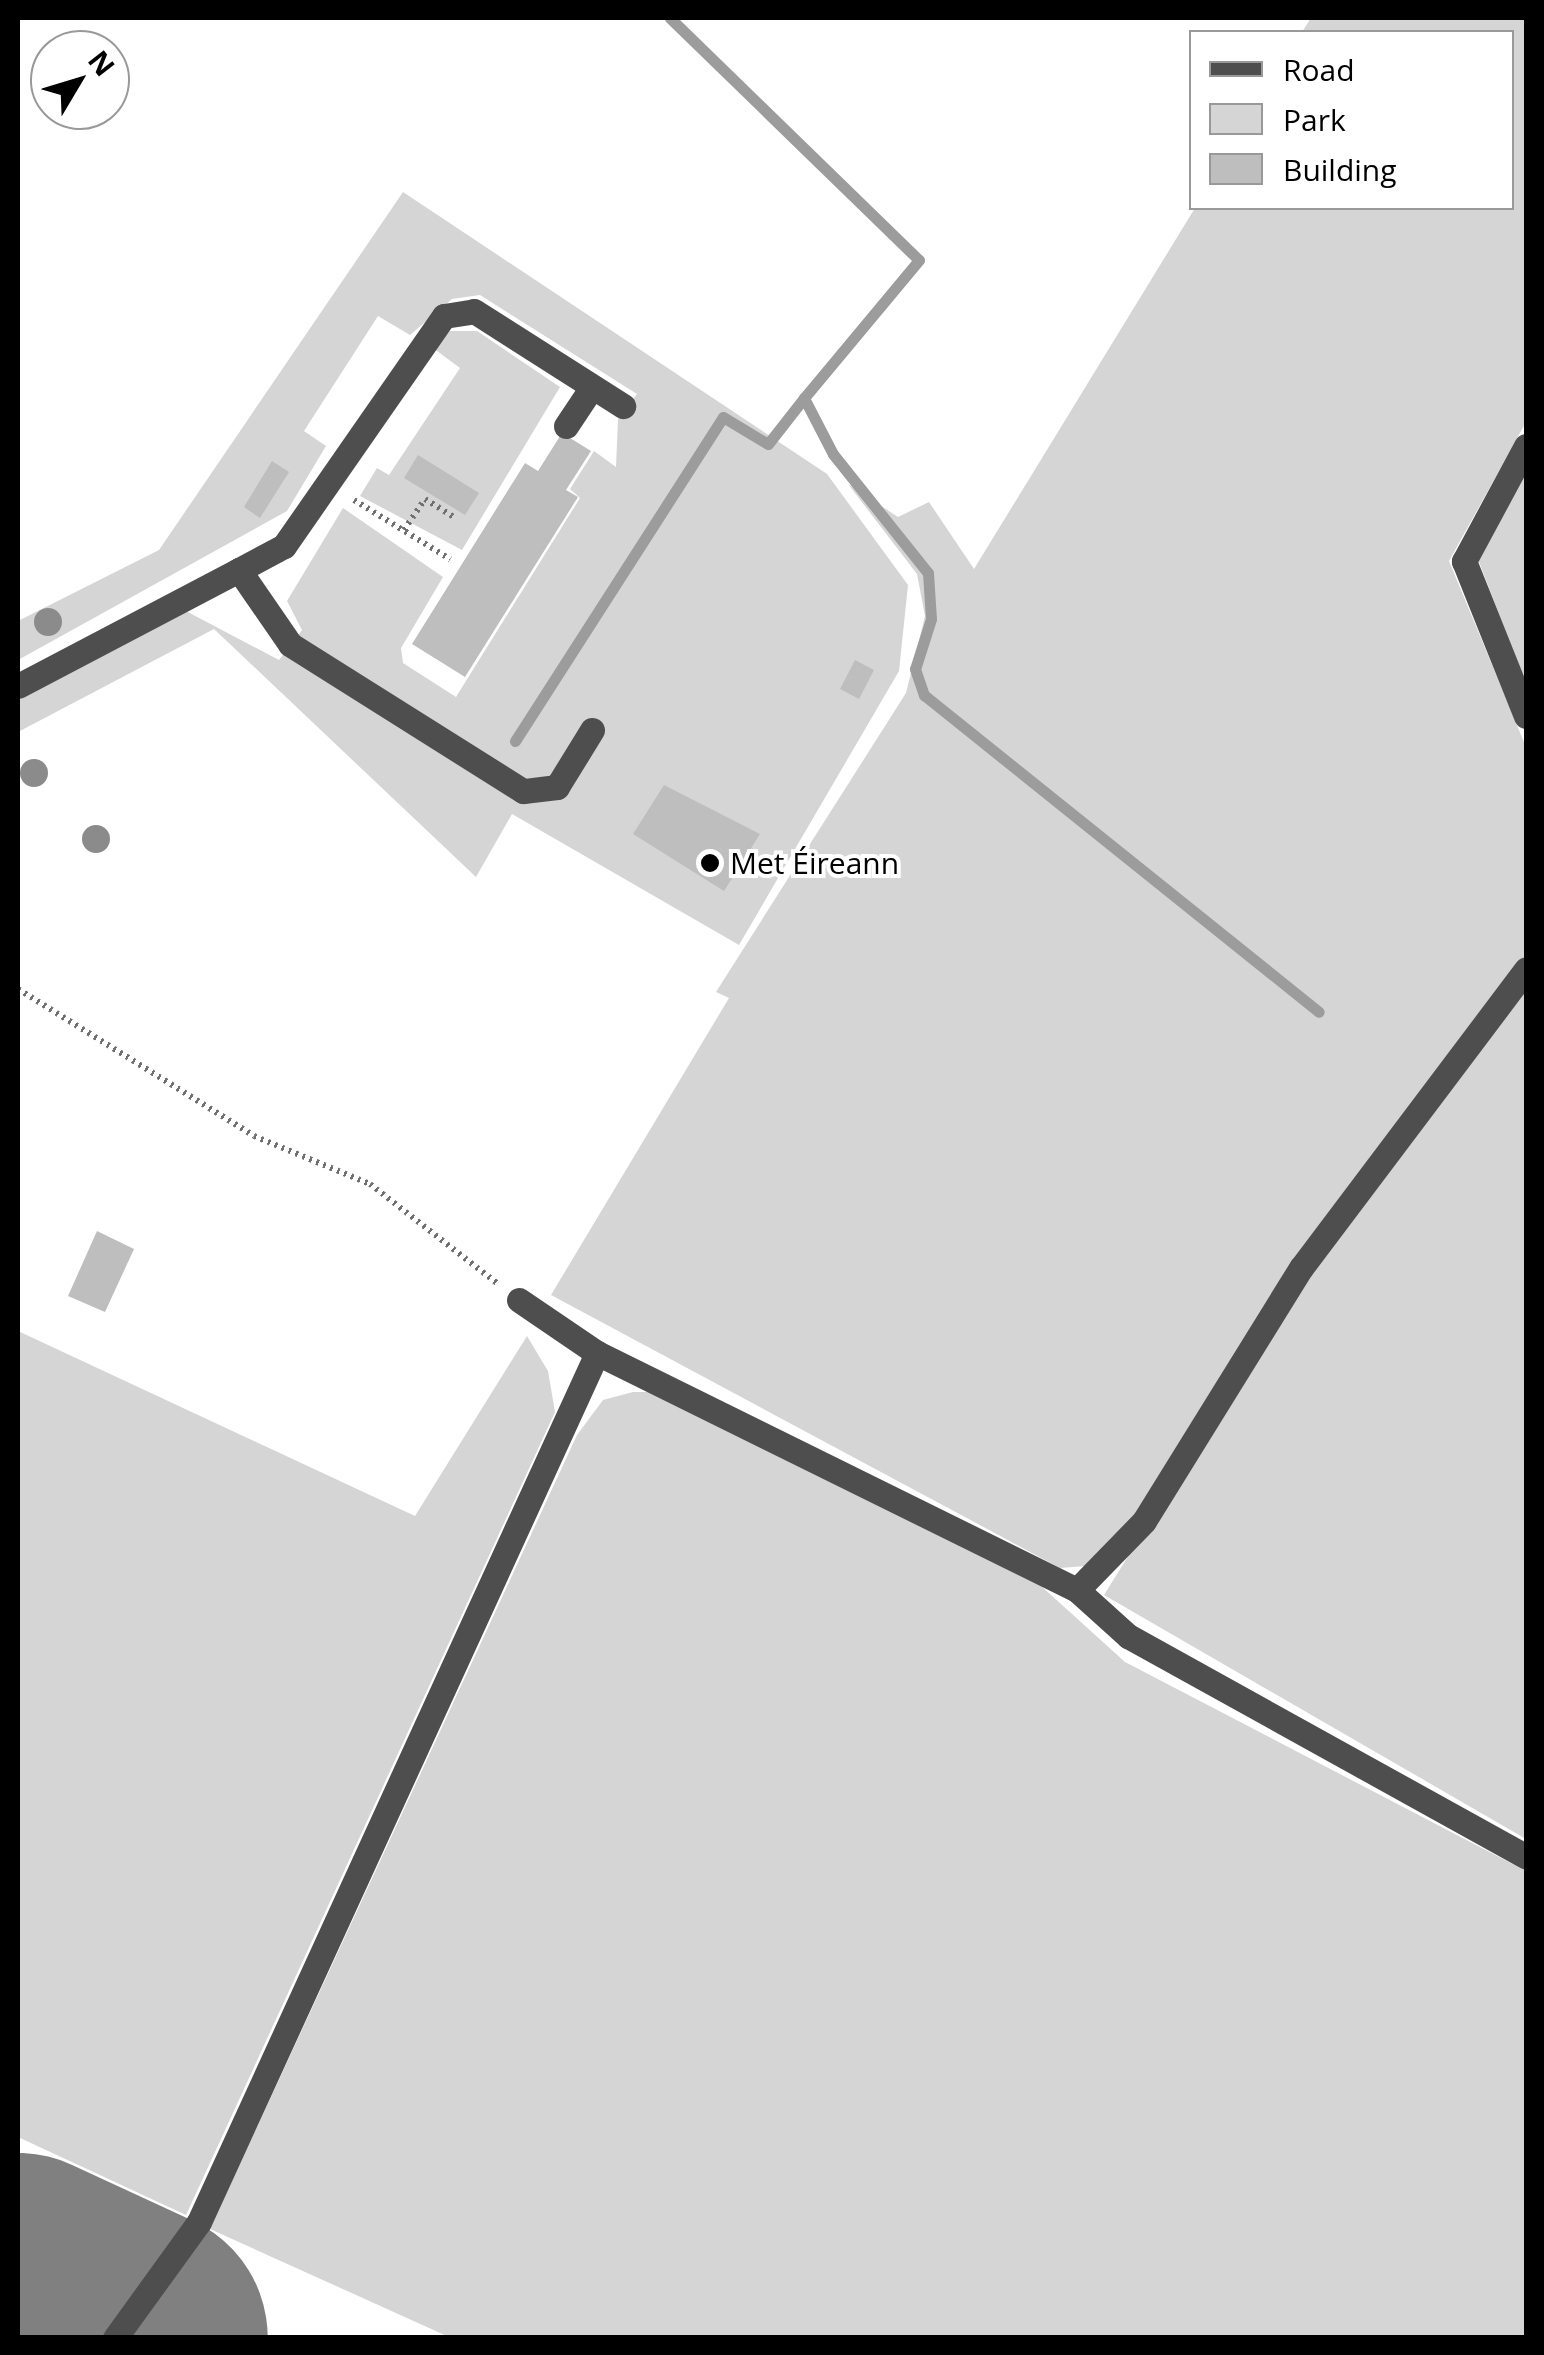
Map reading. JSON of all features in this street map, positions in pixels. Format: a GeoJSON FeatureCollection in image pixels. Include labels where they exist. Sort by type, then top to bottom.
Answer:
{"type":"FeatureCollection","features":[{"type":"Feature","properties":{"kind":"lane"},"geometry":{"type":"LineString","coordinates":[[18,686],[284,546],[425,333],[457,311],[474,312],[623,406]]}},
{"type":"Feature","properties":{"kind":"lane"},"geometry":{"type":"LineString","coordinates":[[566,426],[592,387]]}},
{"type":"Feature","properties":{"kind":"lane"},"geometry":{"type":"LineString","coordinates":[[1526,446],[1464,561],[1526,716]]}},
{"type":"Feature","properties":{"kind":"lane"},"geometry":{"type":"LineString","coordinates":[[238,570],[290,644],[523,791],[556,787],[592,730]]}},
{"type":"Feature","properties":{"kind":"lane"},"geometry":{"type":"LineString","coordinates":[[1078,1590],[1144,1521],[1300,1268],[1526,969]]}},
{"type":"Feature","properties":{"kind":"lane"},"geometry":{"type":"LineString","coordinates":[[519,1300],[597,1353],[1078,1590],[1128,1636],[1526,1857]]}},
{"type":"Feature","properties":{"kind":"lane"},"geometry":{"type":"LineString","coordinates":[[116,2338],[199,2222],[597,1353]]}},
{"type":"Feature","properties":{"kind":"path"},"geometry":{"type":"LineString","coordinates":[[347,450],[368,464],[347,496],[450,558]]}},
{"type":"Feature","properties":{"kind":"path"},"geometry":{"type":"LineString","coordinates":[[404,530],[424,499],[454,517]]}},
{"type":"Feature","properties":{"kind":"path"},"geometry":{"type":"LineString","coordinates":[[18,989],[254,1136],[370,1184],[519,1300]]}},
{"type":"Feature","properties":{"kind":"green space"},"geometry":{"type":"Polygon","coordinates":[[[1311,18],[1526,18],[1526,422],[1449,561],[1526,747],[1526,957],[1124,1532],[1086,1566],[1060,1568],[551,1295],[729,998],[716,992],[906,693],[925,616],[917,574],[848,484],[898,517],[929,502],[974,569],[1194,210],[1514,210],[1514,30],[1303,30],[1311,18]]]}},
{"type":"Feature","properties":{"kind":"green space"},"geometry":{"type":"Polygon","coordinates":[[[403,192],[827,474],[908,585],[899,671],[739,945],[512,814],[476,877],[214,629],[18,732],[18,700],[184,610],[279,660],[302,630],[287,601],[343,508],[443,577],[401,648],[403,663],[456,697],[580,498],[570,489],[594,451],[616,467],[618,419],[637,394],[480,295],[452,299],[410,335],[378,316],[304,431],[326,446],[287,511],[18,660],[18,621],[159,550],[403,192]]]}},
{"type":"Feature","properties":{"kind":"green space"},"geometry":{"type":"Polygon","coordinates":[[[450,331],[477,331],[560,387],[462,550],[360,496],[377,468],[389,475],[460,368],[433,348],[450,331]]]}},
{"type":"Feature","properties":{"kind":"green space"},"geometry":{"type":"Polygon","coordinates":[[[1526,466],[1526,685],[1478,559],[1526,466]]]}},
{"type":"Feature","properties":{"kind":"green space"},"geometry":{"type":"Polygon","coordinates":[[[1526,981],[1526,1839],[1104,1595],[1281,1310],[1526,981]]]}},
{"type":"Feature","properties":{"kind":"green space"},"geometry":{"type":"Polygon","coordinates":[[[18,1331],[415,1516],[527,1336],[548,1371],[555,1412],[186,2215],[18,2137],[18,1331]]]}},
{"type":"Feature","properties":{"kind":"green space"},"geometry":{"type":"Polygon","coordinates":[[[633,1392],[656,1392],[1040,1585],[1125,1662],[1526,1871],[1526,2337],[449,2337],[210,2229],[577,1435],[603,1400],[633,1392]]]}},
{"type":"Feature","properties":{"kind":"building"},"geometry":{"type":"Polygon","coordinates":[[[562,433],[591,451],[566,490],[578,497],[465,677],[412,644],[525,463],[538,471],[562,433]]]}},
{"type":"Feature","properties":{"kind":"building"},"geometry":{"type":"Polygon","coordinates":[[[418,455],[479,493],[465,515],[404,478],[418,455]]]}},
{"type":"Feature","properties":{"kind":"building"},"geometry":{"type":"Polygon","coordinates":[[[272,461],[289,472],[260,518],[244,507],[272,461]]]}},
{"type":"Feature","properties":{"kind":"building"},"geometry":{"type":"Polygon","coordinates":[[[855,660],[874,670],[859,699],[840,689],[855,660]]]}},
{"type":"Feature","properties":{"kind":"building","name":"Met Éireann"},"geometry":{"type":"Polygon","coordinates":[[[664,785],[760,834],[724,891],[633,834],[664,785]]]}},
{"type":"Feature","properties":{"kind":"building"},"geometry":{"type":"Polygon","coordinates":[[[97,1231],[134,1249],[105,1312],[68,1296],[97,1231]]]}},
{"type":"Feature","properties":{"kind":"waterway"},"geometry":{"type":"LineString","coordinates":[[670,18],[919,260],[804,398]]}},
{"type":"Feature","properties":{"kind":"waterway"},"geometry":{"type":"LineString","coordinates":[[515,741],[723,417],[768,444],[804,398],[833,454],[928,573],[931,619],[915,669],[924,695],[1319,1012]]}},
{"type":"Feature","properties":{"kind":"runway"},"geometry":{"type":"LineString","coordinates":[[18,2282],[139,2338]]}},
{"type":"Feature","properties":{"kind":"place","name":"Met Éireann"},"geometry":{"type":"Point","coordinates":[710,863]}}]}
